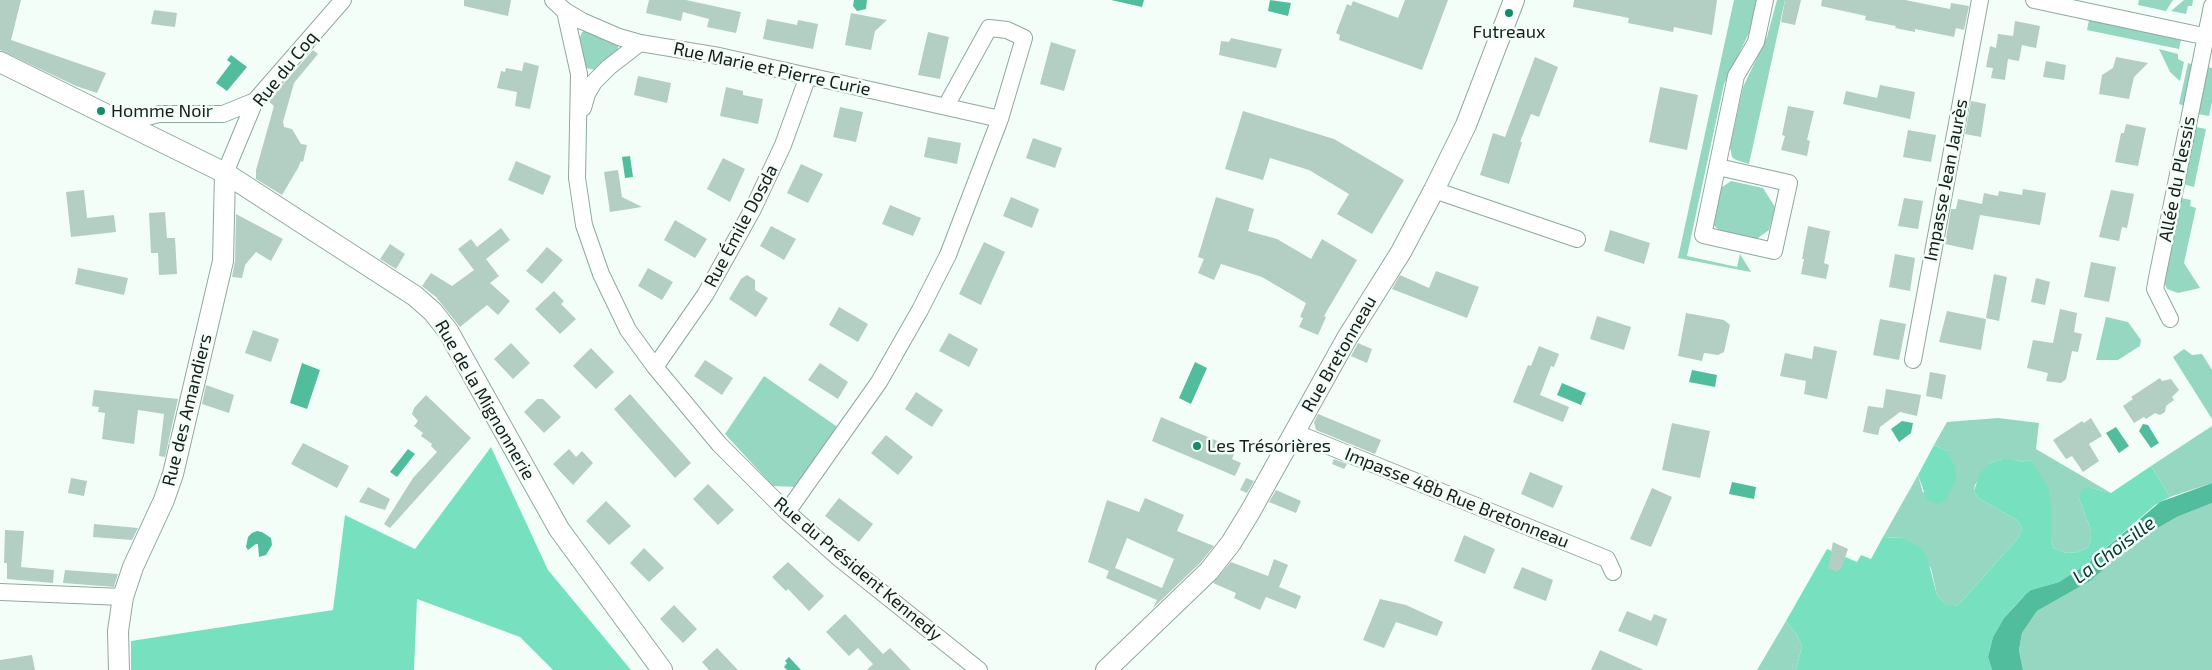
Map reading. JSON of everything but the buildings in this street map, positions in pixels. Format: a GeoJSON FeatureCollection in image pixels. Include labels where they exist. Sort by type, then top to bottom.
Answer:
{"type":"FeatureCollection","features":[{"type":"Feature","properties":{"kind":"street","name":"Rue du Coq"},"geometry":{"type":"LineString","coordinates":[[225,173],[255,101],[343,0]]}},
{"type":"Feature","properties":{"kind":"street","name":"Rue Bretonneau"},"geometry":{"type":"LineString","coordinates":[[1106,670],[1209,571],[1231,543],[1347,338],[1401,252],[1434,190],[1466,125],[1514,0]]}},
{"type":"Feature","properties":{"kind":"street"},"geometry":{"type":"LineString","coordinates":[[1718,167],[1789,183],[1774,251],[1703,235],[1736,76],[1756,42],[1765,0]]}},
{"type":"Feature","properties":{"kind":"street","name":"Impasse Jean Jaurès"},"geometry":{"type":"LineString","coordinates":[[1913,360],[1980,0]]}},
{"type":"Feature","properties":{"kind":"street"},"geometry":{"type":"LineString","coordinates":[[2034,0],[2209,37]]}},
{"type":"Feature","properties":{"kind":"street","name":"Rue Marie et Pierre Curie"},"geometry":{"type":"LineString","coordinates":[[559,6],[597,28],[640,43],[718,56],[1000,119]]}},
{"type":"Feature","properties":{"kind":"street","name":"Rue du Président Kennedy"},"geometry":{"type":"LineString","coordinates":[[559,6],[580,74],[577,178],[580,202],[592,249],[614,303],[628,330],[655,367],[719,444],[787,512],[840,558],[979,670]]}},
{"type":"Feature","properties":{"kind":"street","name":"Allée du Plessis"},"geometry":{"type":"LineString","coordinates":[[2170,320],[2155,289],[2209,37],[2212,6]]}},
{"type":"Feature","properties":{"kind":"street"},"geometry":{"type":"LineString","coordinates":[[787,512],[878,382],[920,310],[948,255],[1000,119],[1024,38],[1007,30],[989,28],[946,106]]}},
{"type":"Feature","properties":{"kind":"street","name":"Rue du Président Kennedy"},"geometry":{"type":"LineString","coordinates":[[578,125],[587,94],[594,82],[609,67],[640,43]]}},
{"type":"Feature","properties":{"kind":"street","name":"Rue de la Mignonnerie"},"geometry":{"type":"LineString","coordinates":[[1,61],[225,173],[415,296],[433,312],[448,331],[559,529],[662,670]]}},
{"type":"Feature","properties":{"kind":"street","name":"Rue Émile Dosda"},"geometry":{"type":"LineString","coordinates":[[655,367],[704,295],[753,209],[783,145],[808,76]]}},
{"type":"Feature","properties":{"kind":"street"},"geometry":{"type":"LineString","coordinates":[[124,123],[159,114],[223,114],[255,101]]}},
{"type":"Feature","properties":{"kind":"street","name":"Rue des Amandiers"},"geometry":{"type":"LineString","coordinates":[[119,670],[118,632],[123,598],[132,566],[164,500],[174,474],[223,261],[225,173]]}},
{"type":"Feature","properties":{"kind":"street"},"geometry":{"type":"LineString","coordinates":[[1434,190],[1577,239]]}},
{"type":"Feature","properties":{"kind":"street","name":"Impasse 48b Rue Bretonneau"},"geometry":{"type":"LineString","coordinates":[[1294,432],[1606,559],[1613,572]]}},
{"type":"Feature","properties":{"kind":"street"},"geometry":{"type":"LineString","coordinates":[[0,592],[123,598]]}},
{"type":"Feature","properties":{"kind":"shaded area"},"geometry":{"type":"Polygon","coordinates":[[[1734,0],[1757,0],[1749,33],[1724,84],[1687,256],[1737,267],[1740,254],[1751,272],[1678,258],[1734,0]]]}},
{"type":"Feature","properties":{"kind":"shaded area"},"geometry":{"type":"Polygon","coordinates":[[[1777,0],[1785,0],[1749,164],[1732,157],[1730,147],[1743,87],[1767,37],[1777,0]]]}},
{"type":"Feature","properties":{"kind":"shaded area"},"geometry":{"type":"Polygon","coordinates":[[[2139,0],[2173,0],[2166,11],[2138,5],[2139,0]]]}},
{"type":"Feature","properties":{"kind":"shaded area"},"geometry":{"type":"Polygon","coordinates":[[[2184,0],[2193,0],[2192,6],[2188,6],[2186,14],[2171,11],[2184,0]]]}},
{"type":"Feature","properties":{"kind":"shaded area"},"geometry":{"type":"Polygon","coordinates":[[[2089,20],[2181,40],[2179,49],[2087,30],[2089,20]]]}},
{"type":"Feature","properties":{"kind":"shaded area"},"geometry":{"type":"Polygon","coordinates":[[[586,30],[615,41],[618,45],[618,50],[595,70],[586,68],[579,40],[582,32],[586,30]]]}},
{"type":"Feature","properties":{"kind":"shaded area"},"geometry":{"type":"Polygon","coordinates":[[[2159,49],[2178,54],[2178,59],[2184,62],[2180,81],[2170,72],[2159,49]]]}},
{"type":"Feature","properties":{"kind":"shaded area"},"geometry":{"type":"Polygon","coordinates":[[[2188,63],[2194,65],[2185,106],[2179,104],[2188,63]]]}},
{"type":"Feature","properties":{"kind":"shaded area"},"geometry":{"type":"Polygon","coordinates":[[[2208,67],[2212,68],[2212,102],[2209,116],[2198,114],[2208,67]]]}},
{"type":"Feature","properties":{"kind":"shaded area"},"geometry":{"type":"Polygon","coordinates":[[[2196,127],[2206,129],[2194,187],[2183,184],[2196,127]]]}},
{"type":"Feature","properties":{"kind":"shaded area"},"geometry":{"type":"Polygon","coordinates":[[[1731,181],[1763,188],[1775,207],[1769,230],[1751,243],[1727,237],[1709,221],[1716,191],[1731,181]]]}},
{"type":"Feature","properties":{"kind":"shaded area"},"geometry":{"type":"Polygon","coordinates":[[[2181,198],[2191,200],[2190,206],[2196,208],[2184,263],[2200,288],[2178,293],[2167,289],[2164,282],[2181,198]]]}},
{"type":"Feature","properties":{"kind":"shaded area"},"geometry":{"type":"Polygon","coordinates":[[[2106,317],[2128,322],[2141,340],[2140,346],[2118,360],[2096,360],[2106,317]]]}},
{"type":"Feature","properties":{"kind":"shaded area"},"geometry":{"type":"Polygon","coordinates":[[[2184,349],[2192,355],[2202,354],[2212,370],[2212,419],[2173,357],[2184,349]]]}},
{"type":"Feature","properties":{"kind":"shaded area"},"geometry":{"type":"Polygon","coordinates":[[[764,376],[839,428],[797,487],[773,486],[725,434],[764,376]]]}},
{"type":"Feature","properties":{"kind":"shaded area"},"geometry":{"type":"Polygon","coordinates":[[[1998,418],[2039,423],[2036,449],[2111,493],[2092,488],[2078,496],[2091,530],[2091,538],[2088,547],[2078,552],[2066,553],[2054,548],[2051,541],[2050,528],[2031,460],[2021,462],[2013,459],[2002,459],[1990,463],[1975,485],[1974,491],[1978,498],[2017,520],[2022,528],[2018,538],[1962,601],[1956,606],[1951,607],[1944,603],[1937,595],[1931,568],[1902,538],[1883,537],[1918,475],[1923,493],[1947,451],[1934,445],[1947,422],[1998,418]]]}},
{"type":"Feature","properties":{"kind":"shaded area"},"geometry":{"type":"Polygon","coordinates":[[[2212,426],[2212,483],[2170,497],[2151,466],[2212,426]]]}},
{"type":"Feature","properties":{"kind":"shaded area"},"geometry":{"type":"Polygon","coordinates":[[[1934,445],[1947,451],[1955,467],[1956,481],[1946,500],[1938,504],[1927,500],[1918,475],[1934,445]]]}},
{"type":"Feature","properties":{"kind":"shaded area"},"geometry":{"type":"Polygon","coordinates":[[[491,447],[548,570],[631,670],[553,670],[520,637],[417,599],[414,670],[131,670],[131,641],[333,610],[345,515],[415,549],[491,447]]]}},
{"type":"Feature","properties":{"kind":"shaded area"},"geometry":{"type":"Polygon","coordinates":[[[2002,459],[2013,459],[2021,462],[2031,460],[2048,487],[2051,504],[2051,541],[2054,548],[2066,553],[2078,552],[2088,547],[2091,538],[2091,530],[2078,496],[2084,488],[2111,493],[2151,466],[2170,497],[2155,505],[2087,564],[2059,582],[2031,590],[2022,598],[2004,618],[1993,637],[1988,657],[1992,670],[1796,670],[1802,646],[1797,635],[1786,621],[1827,549],[1857,562],[1861,555],[1871,559],[1883,537],[1902,538],[1920,547],[1927,557],[1937,595],[1944,603],[1956,606],[1962,601],[2018,538],[2022,528],[2017,520],[1978,498],[1974,491],[1980,473],[1990,463],[2002,459]]]}},
{"type":"Feature","properties":{"kind":"shaded area"},"geometry":{"type":"Polygon","coordinates":[[[2212,503],[2212,670],[2023,670],[2019,650],[2022,633],[2037,611],[2090,581],[2136,542],[2151,532],[2177,517],[2212,503]]]}},
{"type":"Feature","properties":{"kind":"shaded area"},"geometry":{"type":"Polygon","coordinates":[[[1786,621],[1797,635],[1802,646],[1796,670],[1757,670],[1786,621]]]}},
{"type":"Feature","properties":{"kind":"water"},"geometry":{"type":"Polygon","coordinates":[[[854,0],[867,0],[866,9],[857,11],[853,6],[854,0]]]}},
{"type":"Feature","properties":{"kind":"water"},"geometry":{"type":"Polygon","coordinates":[[[1111,0],[1144,0],[1142,7],[1111,0]]]}},
{"type":"Feature","properties":{"kind":"water"},"geometry":{"type":"Polygon","coordinates":[[[1270,0],[1291,3],[1288,16],[1268,11],[1270,0]]]}},
{"type":"Feature","properties":{"kind":"water"},"geometry":{"type":"Polygon","coordinates":[[[231,55],[247,67],[227,91],[216,83],[231,63],[227,60],[231,55]]]}},
{"type":"Feature","properties":{"kind":"water"},"geometry":{"type":"Polygon","coordinates":[[[630,156],[633,177],[625,178],[622,157],[630,156]]]}},
{"type":"Feature","properties":{"kind":"water"},"geometry":{"type":"Polygon","coordinates":[[[1195,362],[1207,368],[1191,404],[1179,398],[1195,362]]]}},
{"type":"Feature","properties":{"kind":"water"},"geometry":{"type":"Polygon","coordinates":[[[302,363],[320,370],[307,409],[290,403],[302,363]]]}},
{"type":"Feature","properties":{"kind":"water"},"geometry":{"type":"Polygon","coordinates":[[[1692,370],[1717,375],[1715,387],[1689,382],[1692,370]]]}},
{"type":"Feature","properties":{"kind":"water"},"geometry":{"type":"Polygon","coordinates":[[[1562,383],[1586,393],[1581,405],[1557,395],[1562,383]]]}},
{"type":"Feature","properties":{"kind":"water"},"geometry":{"type":"Polygon","coordinates":[[[1902,421],[1913,423],[1911,433],[1899,442],[1891,429],[1902,421]]]}},
{"type":"Feature","properties":{"kind":"water"},"geometry":{"type":"Polygon","coordinates":[[[2143,424],[2148,425],[2159,443],[2151,448],[2139,431],[2143,424]]]}},
{"type":"Feature","properties":{"kind":"water"},"geometry":{"type":"Polygon","coordinates":[[[2116,427],[2129,446],[2119,453],[2106,433],[2116,427]]]}},
{"type":"Feature","properties":{"kind":"water"},"geometry":{"type":"Polygon","coordinates":[[[408,449],[415,454],[397,477],[390,472],[408,449]]]}},
{"type":"Feature","properties":{"kind":"water"},"geometry":{"type":"Polygon","coordinates":[[[1732,482],[1756,487],[1754,499],[1729,494],[1732,482]]]}},
{"type":"Feature","properties":{"kind":"water","name":"La Choisille"},"geometry":{"type":"Polygon","coordinates":[[[2212,483],[2212,503],[2177,517],[2151,532],[2136,542],[2090,581],[2037,611],[2022,633],[2019,650],[2023,670],[1992,670],[1988,657],[1993,637],[2004,618],[2026,594],[2031,590],[2059,582],[2087,564],[2160,502],[2212,483]]]}},
{"type":"Feature","properties":{"kind":"water"},"geometry":{"type":"Polygon","coordinates":[[[257,531],[271,538],[272,545],[266,555],[259,557],[258,544],[248,550],[246,547],[248,537],[257,531]]]}},
{"type":"Feature","properties":{"kind":"water"},"geometry":{"type":"Polygon","coordinates":[[[789,657],[801,670],[787,670],[784,667],[787,663],[785,661],[789,657]]]}},
{"type":"Feature","properties":{"kind":"place","name":"Futreaux"},"geometry":{"type":"Point","coordinates":[1509,13]}},
{"type":"Feature","properties":{"kind":"place","name":"Homme Noir"},"geometry":{"type":"Point","coordinates":[101,111]}},
{"type":"Feature","properties":{"kind":"place","name":"Les Trésorières"},"geometry":{"type":"Point","coordinates":[1197,446]}}]}
